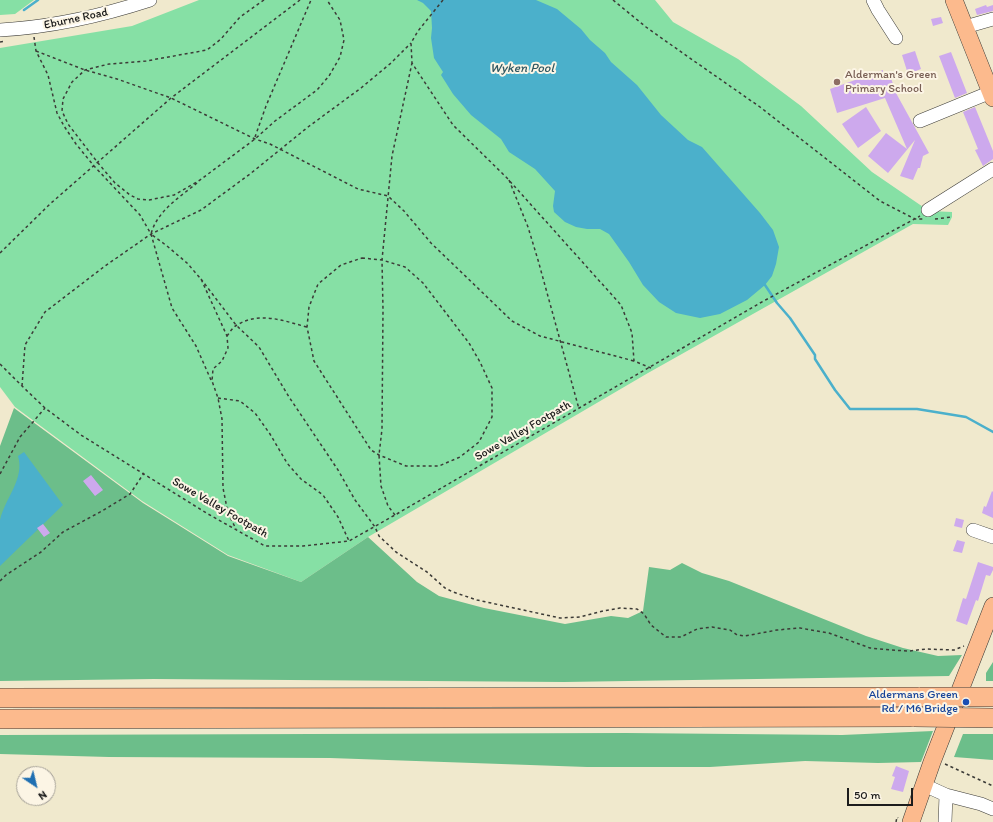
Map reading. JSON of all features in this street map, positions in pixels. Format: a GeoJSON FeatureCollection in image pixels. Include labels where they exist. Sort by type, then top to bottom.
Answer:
{"type":"FeatureCollection","features":[{"type":"Feature","properties":{"kind":"highway"},"geometry":{"type":"LineString","coordinates":[[0,698],[993,697]]}},
{"type":"Feature","properties":{"kind":"highway"},"geometry":{"type":"LineString","coordinates":[[0,720],[993,718]]}},
{"type":"Feature","properties":{"kind":"main road"},"geometry":{"type":"LineString","coordinates":[[954,0],[992,95]]}},
{"type":"Feature","properties":{"kind":"main road"},"geometry":{"type":"LineString","coordinates":[[910,822],[993,606]]}},
{"type":"Feature","properties":{"kind":"street","name":"Eburne Road"},"geometry":{"type":"LineString","coordinates":[[0,30],[33,28],[80,20],[150,0]]}},
{"type":"Feature","properties":{"kind":"street"},"geometry":{"type":"LineString","coordinates":[[873,0],[896,38]]}},
{"type":"Feature","properties":{"kind":"street"},"geometry":{"type":"LineString","coordinates":[[965,27],[993,19]]}},
{"type":"Feature","properties":{"kind":"street"},"geometry":{"type":"LineString","coordinates":[[920,121],[992,95]]}},
{"type":"Feature","properties":{"kind":"street"},"geometry":{"type":"LineString","coordinates":[[929,216],[993,169]]}},
{"type":"Feature","properties":{"kind":"street"},"geometry":{"type":"LineString","coordinates":[[974,530],[993,537]]}},
{"type":"Feature","properties":{"kind":"street"},"geometry":{"type":"LineString","coordinates":[[924,785],[946,795],[981,804],[993,809]]}},
{"type":"Feature","properties":{"kind":"street"},"geometry":{"type":"LineString","coordinates":[[945,822],[946,795]]}},
{"type":"Feature","properties":{"kind":"path"},"geometry":{"type":"LineString","coordinates":[[200,180],[174,195],[148,200],[138,200],[115,183],[68,124],[62,112],[63,99],[72,82],[84,70],[109,64],[146,61],[207,50],[221,39],[240,17],[264,0]]}},
{"type":"Feature","properties":{"kind":"path"},"geometry":{"type":"LineString","coordinates":[[0,253],[50,204],[171,98],[300,0]]}},
{"type":"Feature","properties":{"kind":"path"},"geometry":{"type":"LineString","coordinates":[[255,139],[266,106],[311,0]]}},
{"type":"Feature","properties":{"kind":"path"},"geometry":{"type":"LineString","coordinates":[[237,529],[228,513],[223,488],[222,419],[218,398],[196,346],[172,308],[152,234],[154,225],[163,212],[200,180],[317,90],[329,76],[340,57],[344,40],[340,20],[327,0]]}},
{"type":"Feature","properties":{"kind":"path"},"geometry":{"type":"LineString","coordinates":[[22,386],[25,345],[45,312],[105,266],[152,234],[201,210],[361,88],[391,64],[411,43],[418,31],[443,0]]}},
{"type":"Feature","properties":{"kind":"path"},"geometry":{"type":"LineString","coordinates":[[613,0],[646,27],[760,107],[880,201],[915,219],[929,216],[952,217]]}},
{"type":"Feature","properties":{"kind":"path"},"geometry":{"type":"LineString","coordinates":[[33,28],[36,51],[48,75],[57,113],[76,144],[140,216],[152,234],[167,246],[201,279],[236,325],[259,347],[338,470],[355,500],[375,527],[379,536],[396,552],[427,572],[445,588],[477,600],[560,618],[574,618],[620,608],[637,609],[644,614],[651,625],[666,637],[681,636],[697,629],[712,627],[730,630],[737,635],[745,636],[777,630],[800,628],[829,632],[870,648],[908,651],[926,649],[954,650],[966,645],[978,647]]}},
{"type":"Feature","properties":{"kind":"path"},"geometry":{"type":"LineString","coordinates":[[395,516],[388,506],[381,486],[379,455],[382,429],[382,260],[392,156],[412,63],[411,43]]}},
{"type":"Feature","properties":{"kind":"path"},"geometry":{"type":"LineString","coordinates":[[36,51],[84,70],[118,79],[171,98],[255,139],[280,149],[358,189],[388,196],[404,211],[436,248],[512,321],[540,336],[634,361],[651,368]]}},
{"type":"Feature","properties":{"kind":"path"},"geometry":{"type":"LineString","coordinates":[[412,63],[453,125],[507,178],[621,305],[632,333],[634,361]]}},
{"type":"Feature","properties":{"kind":"path"},"geometry":{"type":"LineString","coordinates":[[507,178],[528,227],[579,409]]}},
{"type":"Feature","properties":{"kind":"path","name":"Sowe Valley Footpath"},"geometry":{"type":"LineString","coordinates":[[0,364],[45,408],[81,435],[208,514],[265,546],[303,546],[349,540],[395,516],[651,368],[760,303],[915,219],[929,216]]}},
{"type":"Feature","properties":{"kind":"path"},"geometry":{"type":"LineString","coordinates":[[362,258],[382,260],[405,267],[423,283],[469,343],[492,388],[492,418],[478,442],[460,457],[439,466],[406,466],[370,450],[314,362],[307,327],[309,307],[318,284],[341,265],[362,258]]}},
{"type":"Feature","properties":{"kind":"path"},"geometry":{"type":"LineString","coordinates":[[201,279],[227,336],[228,348],[222,361],[213,369],[212,381]]}},
{"type":"Feature","properties":{"kind":"path"},"geometry":{"type":"LineString","coordinates":[[227,336],[236,325],[253,319],[268,317],[307,327]]}},
{"type":"Feature","properties":{"kind":"path"},"geometry":{"type":"LineString","coordinates":[[218,398],[240,401],[255,413],[270,434],[287,463],[301,479],[323,495],[338,517],[349,540]]}},
{"type":"Feature","properties":{"kind":"path"},"geometry":{"type":"LineString","coordinates":[[0,474],[20,437],[45,408]]}},
{"type":"Feature","properties":{"kind":"path"},"geometry":{"type":"LineString","coordinates":[[0,582],[6,575],[41,552],[62,532],[102,512],[130,494],[144,473]]}},
{"type":"Feature","properties":{"kind":"path"},"geometry":{"type":"LineString","coordinates":[[932,762],[947,765],[993,786]]}},
{"type":"Feature","properties":{"kind":"green space"},"geometry":{"type":"Polygon","coordinates":[[[0,0],[34,0],[15,14],[0,15],[0,0]]]}},
{"type":"Feature","properties":{"kind":"green space"},"geometry":{"type":"Polygon","coordinates":[[[199,0],[655,0],[673,22],[738,59],[801,106],[872,172],[929,211],[952,212],[952,217],[948,225],[913,224],[648,373],[368,537],[301,582],[228,555],[142,501],[15,407],[0,387],[0,48],[132,26],[199,0]]]}},
{"type":"Feature","properties":{"kind":"green space"},"geometry":{"type":"Polygon","coordinates":[[[14,408],[143,503],[228,556],[301,582],[368,537],[417,582],[439,596],[484,608],[565,624],[611,616],[628,618],[643,611],[649,567],[670,570],[682,563],[702,573],[729,581],[866,636],[903,648],[938,656],[962,655],[949,676],[564,682],[154,679],[0,681],[0,446],[14,408]]]}},
{"type":"Feature","properties":{"kind":"green space"},"geometry":{"type":"Polygon","coordinates":[[[993,662],[993,681],[986,681],[986,673],[993,662]]]}},
{"type":"Feature","properties":{"kind":"green space"},"geometry":{"type":"Polygon","coordinates":[[[933,731],[921,762],[878,763],[805,761],[710,767],[587,767],[330,758],[109,757],[0,754],[0,735],[626,733],[842,735],[933,731]]]}},
{"type":"Feature","properties":{"kind":"green space"},"geometry":{"type":"Polygon","coordinates":[[[963,734],[993,734],[993,760],[954,757],[963,734]]]}},
{"type":"Feature","properties":{"kind":"water","name":"Wyken Pool"},"geometry":{"type":"Polygon","coordinates":[[[417,0],[536,0],[557,9],[581,29],[590,40],[605,53],[611,62],[637,85],[661,115],[688,140],[702,147],[773,230],[779,247],[772,276],[765,285],[747,300],[720,314],[700,318],[676,313],[659,302],[643,285],[609,234],[600,229],[576,227],[565,222],[554,212],[553,206],[555,191],[535,169],[509,152],[501,139],[471,115],[453,94],[441,75],[443,72],[434,58],[431,38],[431,11],[423,3],[417,0]]]}},
{"type":"Feature","properties":{"kind":"water"},"geometry":{"type":"Polygon","coordinates":[[[24,452],[63,505],[0,566],[0,520],[2,512],[17,481],[19,473],[18,456],[24,452]]]}},
{"type":"Feature","properties":{"kind":"building"},"geometry":{"type":"Polygon","coordinates":[[[986,5],[987,7],[993,5],[993,11],[977,15],[975,9],[986,5]]]}},
{"type":"Feature","properties":{"kind":"building"},"geometry":{"type":"Polygon","coordinates":[[[941,17],[943,23],[933,26],[931,19],[941,17]]]}},
{"type":"Feature","properties":{"kind":"building"},"geometry":{"type":"Polygon","coordinates":[[[915,51],[921,69],[908,74],[902,55],[915,51]]]}},
{"type":"Feature","properties":{"kind":"building"},"geometry":{"type":"Polygon","coordinates":[[[951,52],[967,93],[955,98],[939,56],[951,52]]]}},
{"type":"Feature","properties":{"kind":"building"},"geometry":{"type":"Polygon","coordinates":[[[883,70],[883,74],[889,72],[896,93],[929,153],[923,156],[920,168],[918,168],[913,180],[900,176],[915,140],[888,173],[868,156],[886,133],[907,149],[885,98],[837,113],[830,89],[883,70]]]}},
{"type":"Feature","properties":{"kind":"building"},"geometry":{"type":"Polygon","coordinates":[[[866,107],[881,131],[858,148],[842,124],[866,107]]]}},
{"type":"Feature","properties":{"kind":"building"},"geometry":{"type":"Polygon","coordinates":[[[975,107],[993,151],[993,159],[983,166],[975,150],[978,149],[963,112],[975,107]]]}},
{"type":"Feature","properties":{"kind":"building"},"geometry":{"type":"Polygon","coordinates":[[[91,475],[103,490],[95,496],[83,481],[91,475]]]}},
{"type":"Feature","properties":{"kind":"building"},"geometry":{"type":"Polygon","coordinates":[[[992,491],[993,492],[993,518],[982,513],[992,491]]]}},
{"type":"Feature","properties":{"kind":"building"},"geometry":{"type":"Polygon","coordinates":[[[956,518],[964,520],[962,528],[954,526],[956,518]]]}},
{"type":"Feature","properties":{"kind":"building"},"geometry":{"type":"Polygon","coordinates":[[[43,524],[50,533],[44,537],[37,528],[43,524]]]}},
{"type":"Feature","properties":{"kind":"building"},"geometry":{"type":"Polygon","coordinates":[[[957,540],[965,542],[962,553],[953,551],[957,540]]]}},
{"type":"Feature","properties":{"kind":"building"},"geometry":{"type":"Polygon","coordinates":[[[978,562],[993,567],[993,570],[990,576],[986,575],[978,601],[976,600],[967,625],[956,621],[963,598],[966,599],[978,562]]]}},
{"type":"Feature","properties":{"kind":"building"},"geometry":{"type":"Polygon","coordinates":[[[896,766],[909,771],[903,792],[891,789],[895,777],[892,776],[896,766]]]}},
{"type":"Feature","properties":{"kind":"waterway"},"geometry":{"type":"LineString","coordinates":[[24,10],[38,0]]}},
{"type":"Feature","properties":{"kind":"waterway"},"geometry":{"type":"LineString","coordinates":[[765,285],[777,303],[790,318],[815,355],[815,359],[835,390],[850,409],[917,409],[966,417],[993,432]]}},
{"type":"Feature","properties":{"kind":"place","name":"Alderman's Green Primary School"},"geometry":{"type":"Point","coordinates":[837,82]}},
{"type":"Feature","properties":{"kind":"place","name":"Aldermans Green Rd / M6 Bridge"},"geometry":{"type":"Point","coordinates":[966,702]}}]}
